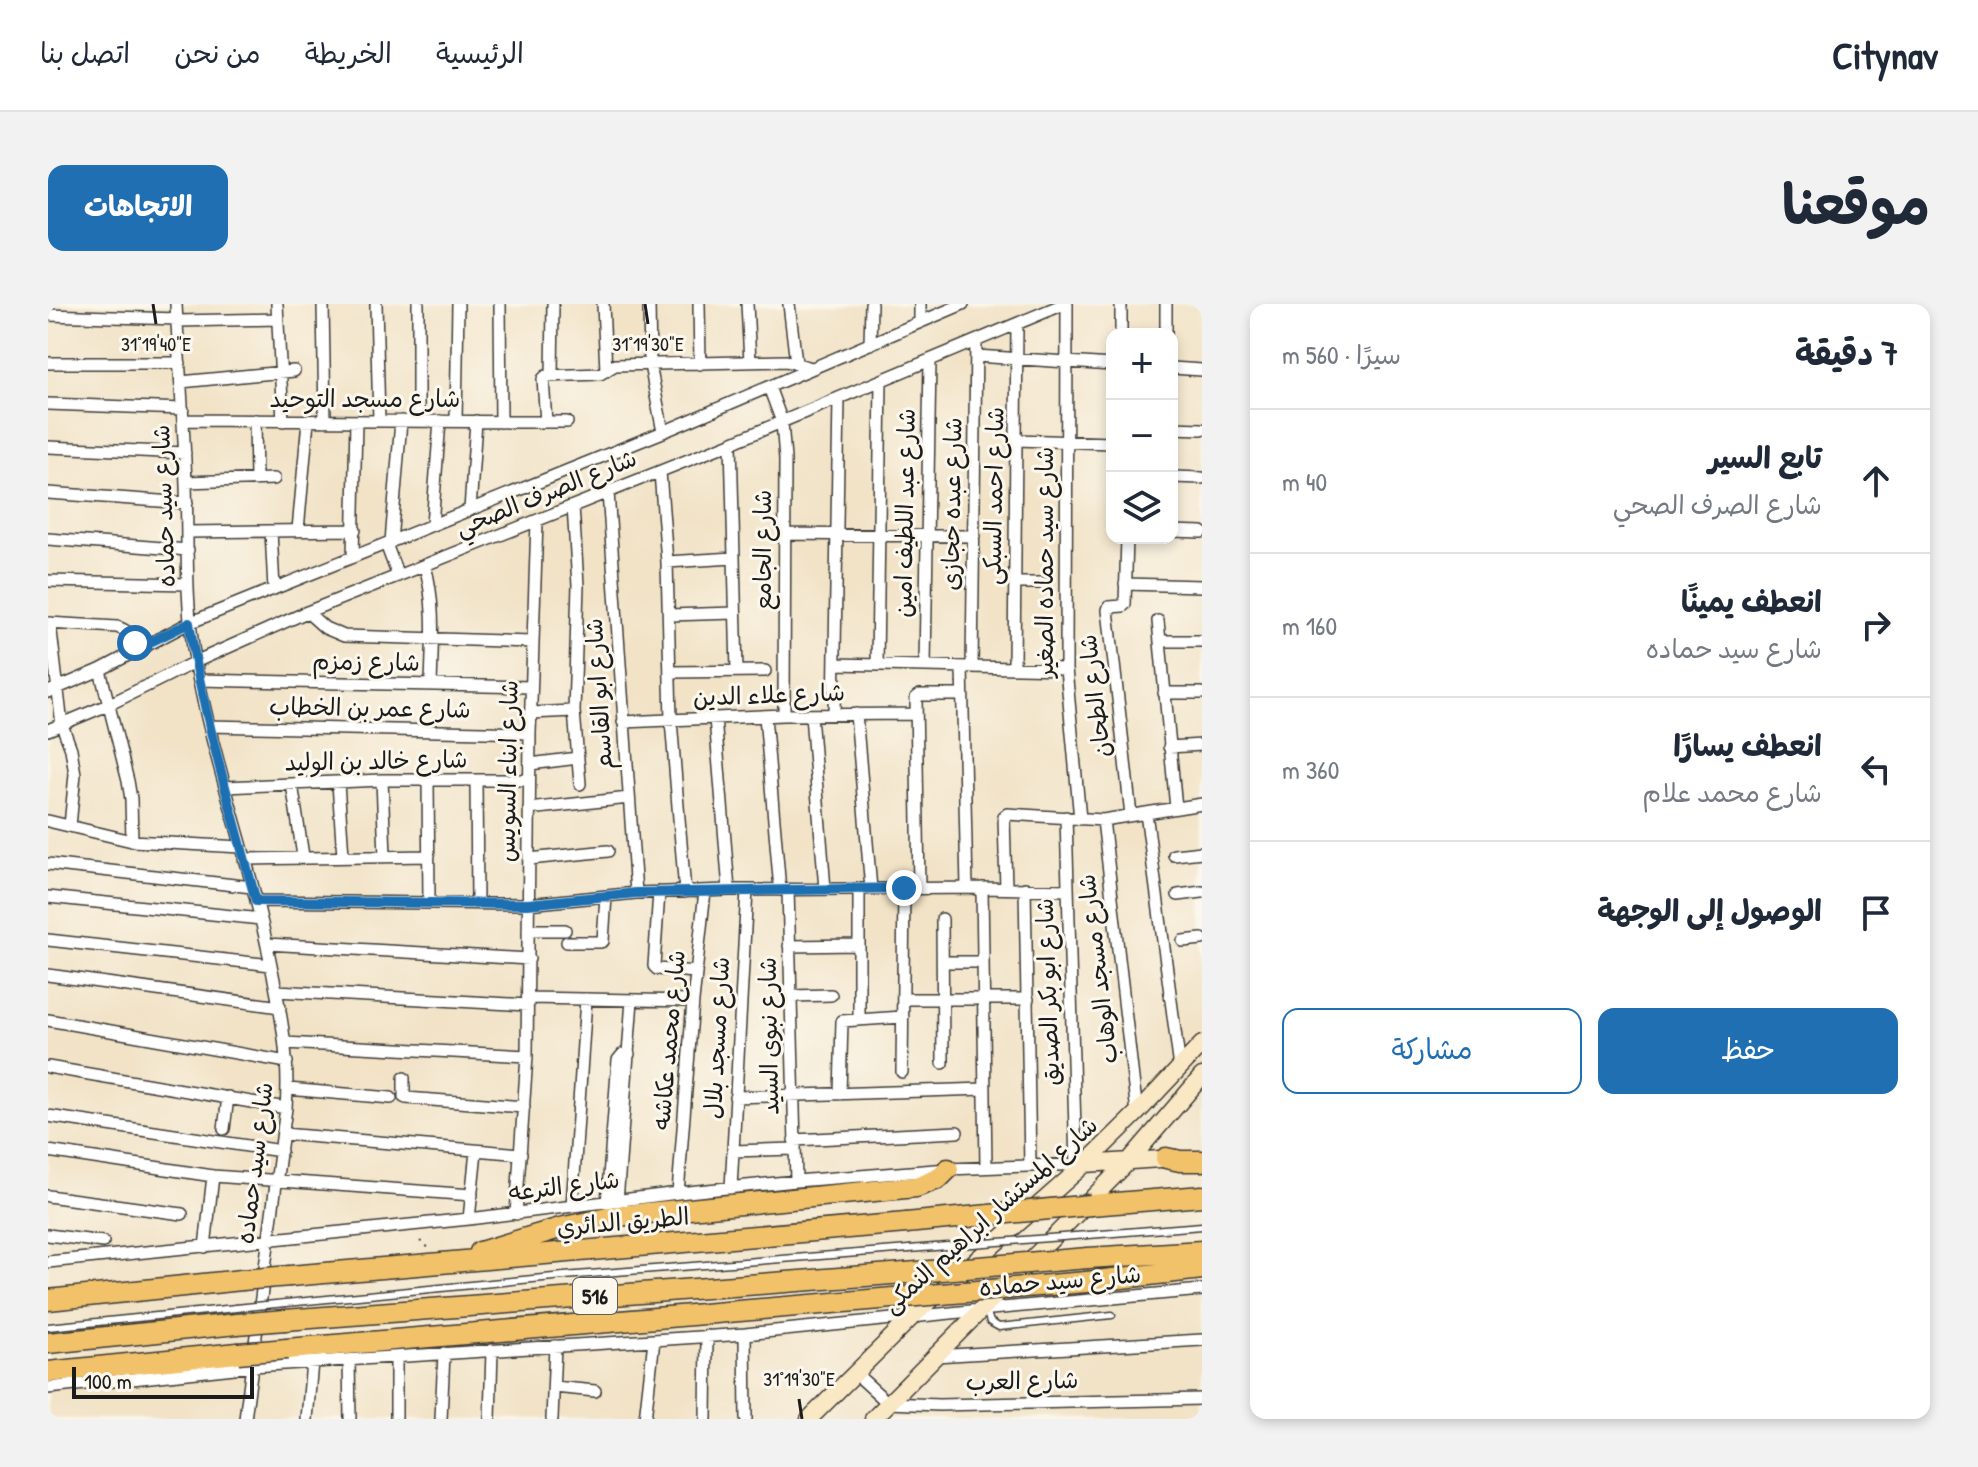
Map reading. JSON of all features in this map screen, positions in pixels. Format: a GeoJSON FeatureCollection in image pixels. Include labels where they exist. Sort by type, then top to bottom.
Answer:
{"type":"FeatureCollection","features":[{"type":"Feature","properties":{"kind":"highway"},"geometry":{"type":"LineString","coordinates":[[1166,1158],[1180,1161],[1202,1159]]}},
{"type":"Feature","properties":{"kind":"highway"},"geometry":{"type":"LineString","coordinates":[[442,1258],[617,1216],[916,1187],[938,1179],[948,1169]]}},
{"type":"Feature","properties":{"kind":"highway","name":"الطريق الدائري"},"geometry":{"type":"LineString","coordinates":[[48,1300],[442,1258],[906,1223],[1202,1196]]}},
{"type":"Feature","properties":{"kind":"highway","name":"516"},"geometry":{"type":"LineString","coordinates":[[48,1343],[285,1312],[1202,1251]]}},
{"type":"Feature","properties":{"kind":"highway","name":"516"},"geometry":{"type":"LineString","coordinates":[[48,1372],[246,1360],[287,1349],[1086,1282],[1202,1269]]}},
{"type":"Feature","properties":{"kind":"street","name":"شارع سيد حماده"},"geometry":{"type":"LineString","coordinates":[[176,304],[185,453],[189,623],[209,726],[267,944],[287,1062],[288,1089],[277,1181],[246,1360],[245,1419]]}},
{"type":"Feature","properties":{"kind":"street"},"geometry":{"type":"LineString","coordinates":[[277,304],[283,421]]}},
{"type":"Feature","properties":{"kind":"street"},"geometry":{"type":"LineString","coordinates":[[323,304],[325,421]]}},
{"type":"Feature","properties":{"kind":"street"},"geometry":{"type":"LineString","coordinates":[[376,304],[379,421]]}},
{"type":"Feature","properties":{"kind":"street"},"geometry":{"type":"LineString","coordinates":[[418,304],[418,421]]}},
{"type":"Feature","properties":{"kind":"street"},"geometry":{"type":"LineString","coordinates":[[456,421],[458,304]]}},
{"type":"Feature","properties":{"kind":"street"},"geometry":{"type":"LineString","coordinates":[[500,304],[501,422]]}},
{"type":"Feature","properties":{"kind":"street"},"geometry":{"type":"LineString","coordinates":[[552,376],[553,304]]}},
{"type":"Feature","properties":{"kind":"street"},"geometry":{"type":"LineString","coordinates":[[603,304],[606,371]]}},
{"type":"Feature","properties":{"kind":"street"},"geometry":{"type":"LineString","coordinates":[[649,304],[650,365],[663,432]]}},
{"type":"Feature","properties":{"kind":"street"},"geometry":{"type":"LineString","coordinates":[[699,304],[700,364]]}},
{"type":"Feature","properties":{"kind":"street"},"geometry":{"type":"LineString","coordinates":[[747,304],[750,362]]}},
{"type":"Feature","properties":{"kind":"street"},"geometry":{"type":"LineString","coordinates":[[789,304],[796,363]]}},
{"type":"Feature","properties":{"kind":"street"},"geometry":{"type":"LineString","coordinates":[[870,344],[871,304]]}},
{"type":"Feature","properties":{"kind":"street"},"geometry":{"type":"LineString","coordinates":[[920,304],[920,322]]}},
{"type":"Feature","properties":{"kind":"street","name":"شارع الصرف الصحي"},"geometry":{"type":"LineString","coordinates":[[52,690],[100,670],[189,623],[663,432],[963,304]]}},
{"type":"Feature","properties":{"kind":"street","name":"شارع الصرف الصحي"},"geometry":{"type":"LineString","coordinates":[[48,730],[307,612],[660,472],[1066,304]]}},
{"type":"Feature","properties":{"kind":"street","name":"شارع سيد حماده الصغير"},"geometry":{"type":"LineString","coordinates":[[1066,304],[1066,669],[1080,819]]}},
{"type":"Feature","properties":{"kind":"street"},"geometry":{"type":"LineString","coordinates":[[1121,304],[1121,328]]}},
{"type":"Feature","properties":{"kind":"street"},"geometry":{"type":"LineString","coordinates":[[1166,304],[1166,328]]}},
{"type":"Feature","properties":{"kind":"street"},"geometry":{"type":"LineString","coordinates":[[48,315],[177,320],[278,319]]}},
{"type":"Feature","properties":{"kind":"street","name":"شارع احمد السبكى"},"geometry":{"type":"LineString","coordinates":[[1014,668],[1017,324]]}},
{"type":"Feature","properties":{"kind":"street","name":"شارع عبده حجازى"},"geometry":{"type":"LineString","coordinates":[[967,888],[962,695],[967,667],[974,536],[976,341]]}},
{"type":"Feature","properties":{"kind":"street"},"geometry":{"type":"LineString","coordinates":[[976,356],[1106,365]]}},
{"type":"Feature","properties":{"kind":"street","name":"شارع عبد اللطيف امين"},"geometry":{"type":"LineString","coordinates":[[925,666],[930,360]]}},
{"type":"Feature","properties":{"kind":"street"},"geometry":{"type":"LineString","coordinates":[[546,422],[543,379],[546,376],[600,374],[615,365],[786,361],[812,368]]}},
{"type":"Feature","properties":{"kind":"street"},"geometry":{"type":"LineString","coordinates":[[48,363],[180,363]]}},
{"type":"Feature","properties":{"kind":"street"},"geometry":{"type":"LineString","coordinates":[[1178,368],[1202,370]]}},
{"type":"Feature","properties":{"kind":"street"},"geometry":{"type":"LineString","coordinates":[[181,382],[294,371]]}},
{"type":"Feature","properties":{"kind":"street"},"geometry":{"type":"LineString","coordinates":[[877,665],[881,381]]}},
{"type":"Feature","properties":{"kind":"street","name":"شارع الجامع"},"geometry":{"type":"LineString","coordinates":[[769,387],[782,422],[785,459],[784,715]]}},
{"type":"Feature","properties":{"kind":"street"},"geometry":{"type":"LineString","coordinates":[[834,714],[839,398]]}},
{"type":"Feature","properties":{"kind":"street","name":"شارع مسجد التوحيد"},"geometry":{"type":"LineString","coordinates":[[48,404],[283,421],[567,422]]}},
{"type":"Feature","properties":{"kind":"street"},"geometry":{"type":"LineString","coordinates":[[255,420],[256,480]]}},
{"type":"Feature","properties":{"kind":"street"},"geometry":{"type":"LineString","coordinates":[[298,530],[308,421]]}},
{"type":"Feature","properties":{"kind":"street"},"geometry":{"type":"LineString","coordinates":[[353,557],[356,421]]}},
{"type":"Feature","properties":{"kind":"street"},"geometry":{"type":"LineString","coordinates":[[398,576],[388,543],[401,421]]}},
{"type":"Feature","properties":{"kind":"street"},"geometry":{"type":"LineString","coordinates":[[432,525],[440,421]]}},
{"type":"Feature","properties":{"kind":"street"},"geometry":{"type":"LineString","coordinates":[[470,510],[476,421]]}},
{"type":"Feature","properties":{"kind":"street"},"geometry":{"type":"LineString","coordinates":[[1178,428],[1202,429]]}},
{"type":"Feature","properties":{"kind":"street"},"geometry":{"type":"LineString","coordinates":[[1016,440],[1106,443]]}},
{"type":"Feature","properties":{"kind":"street"},"geometry":{"type":"LineString","coordinates":[[731,443],[737,671]]}},
{"type":"Feature","properties":{"kind":"street"},"geometry":{"type":"LineString","coordinates":[[48,447],[185,453]]}},
{"type":"Feature","properties":{"kind":"street"},"geometry":{"type":"LineString","coordinates":[[660,472],[667,562],[671,720],[685,892]]}},
{"type":"Feature","properties":{"kind":"street"},"geometry":{"type":"LineString","coordinates":[[1178,477],[1202,478]]}},
{"type":"Feature","properties":{"kind":"street"},"geometry":{"type":"LineString","coordinates":[[186,482],[274,479]]}},
{"type":"Feature","properties":{"kind":"street","name":"شارع ابو القاسم"},"geometry":{"type":"LineString","coordinates":[[608,492],[636,893]]}},
{"type":"Feature","properties":{"kind":"street"},"geometry":{"type":"LineString","coordinates":[[48,493],[187,503]]}},
{"type":"Feature","properties":{"kind":"street"},"geometry":{"type":"LineString","coordinates":[[573,506],[578,585],[574,711],[580,784]]}},
{"type":"Feature","properties":{"kind":"street","name":"شارع ابناء السويس"},"geometry":{"type":"LineString","coordinates":[[516,1214],[527,1056],[530,713],[537,521]]}},
{"type":"Feature","properties":{"kind":"street"},"geometry":{"type":"LineString","coordinates":[[188,532],[355,530]]}},
{"type":"Feature","properties":{"kind":"street"},"geometry":{"type":"LineString","coordinates":[[271,531],[274,589]]}},
{"type":"Feature","properties":{"kind":"street"},"geometry":{"type":"LineString","coordinates":[[1178,531],[1202,532]]}},
{"type":"Feature","properties":{"kind":"street"},"geometry":{"type":"LineString","coordinates":[[785,534],[974,536]]}},
{"type":"Feature","properties":{"kind":"street"},"geometry":{"type":"LineString","coordinates":[[48,539],[188,550]]}},
{"type":"Feature","properties":{"kind":"street","name":"شارع الطحان"},"geometry":{"type":"LineString","coordinates":[[1127,544],[1124,605],[1109,607],[1108,610],[1131,815]]}},
{"type":"Feature","properties":{"kind":"street"},"geometry":{"type":"LineString","coordinates":[[667,562],[734,558]]}},
{"type":"Feature","properties":{"kind":"street"},"geometry":{"type":"LineString","coordinates":[[425,566],[432,598],[431,685]]}},
{"type":"Feature","properties":{"kind":"street"},"geometry":{"type":"LineString","coordinates":[[48,581],[188,584]]}},
{"type":"Feature","properties":{"kind":"street"},"geometry":{"type":"LineString","coordinates":[[1015,583],[1043,583]]}},
{"type":"Feature","properties":{"kind":"street"},"geometry":{"type":"LineString","coordinates":[[1125,584],[1202,586]]}},
{"type":"Feature","properties":{"kind":"street"},"geometry":{"type":"LineString","coordinates":[[307,612],[325,628],[344,636],[532,642]]}},
{"type":"Feature","properties":{"kind":"street"},"geometry":{"type":"LineString","coordinates":[[669,615],[735,613]]}},
{"type":"Feature","properties":{"kind":"street"},"geometry":{"type":"LineString","coordinates":[[1158,621],[1176,808]]}},
{"type":"Feature","properties":{"kind":"street"},"geometry":{"type":"LineString","coordinates":[[70,826],[75,774],[71,749],[52,690],[49,623],[117,627],[133,637],[136,649]]}},
{"type":"Feature","properties":{"kind":"street"},"geometry":{"type":"LineString","coordinates":[[1160,641],[1202,641]]}},
{"type":"Feature","properties":{"kind":"street"},"geometry":{"type":"LineString","coordinates":[[835,664],[1066,669]]}},
{"type":"Feature","properties":{"kind":"street"},"geometry":{"type":"LineString","coordinates":[[100,670],[128,781],[132,841]]}},
{"type":"Feature","properties":{"kind":"street"},"geometry":{"type":"LineString","coordinates":[[670,672],[765,671]]}},
{"type":"Feature","properties":{"kind":"street","name":"شارع زمزم"},"geometry":{"type":"LineString","coordinates":[[199,680],[531,687]]}},
{"type":"Feature","properties":{"kind":"street"},"geometry":{"type":"LineString","coordinates":[[1164,693],[1202,693]]}},
{"type":"Feature","properties":{"kind":"street"},"geometry":{"type":"LineString","coordinates":[[919,888],[916,698],[919,695],[962,695]]}},
{"type":"Feature","properties":{"kind":"street"},"geometry":{"type":"LineString","coordinates":[[530,713],[574,711]]}},
{"type":"Feature","properties":{"kind":"street"},"geometry":{"type":"LineString","coordinates":[[856,714],[865,889],[859,945],[859,1019]]}},
{"type":"Feature","properties":{"kind":"street","name":"شارع علاء الدين"},"geometry":{"type":"LineString","coordinates":[[623,722],[784,715],[916,714]]}},
{"type":"Feature","properties":{"kind":"street"},"geometry":{"type":"LineString","coordinates":[[811,715],[825,889]]}},
{"type":"Feature","properties":{"kind":"street","name":"شارع نبوى السيد"},"geometry":{"type":"LineString","coordinates":[[765,716],[789,946],[796,1181]]}},
{"type":"Feature","properties":{"kind":"street"},"geometry":{"type":"LineString","coordinates":[[715,718],[729,890]]}},
{"type":"Feature","properties":{"kind":"street","name":"شارع عمر بن الخطاب"},"geometry":{"type":"LineString","coordinates":[[209,726],[530,733]]}},
{"type":"Feature","properties":{"kind":"street"},"geometry":{"type":"LineString","coordinates":[[1169,747],[1202,745]]}},
{"type":"Feature","properties":{"kind":"street"},"geometry":{"type":"LineString","coordinates":[[530,764],[578,758]]}},
{"type":"Feature","properties":{"kind":"street"},"geometry":{"type":"LineString","coordinates":[[382,780],[385,856]]}},
{"type":"Feature","properties":{"kind":"street","name":"شارع خالد بن الوليد"},"geometry":{"type":"LineString","coordinates":[[225,787],[382,780],[529,780]]}},
{"type":"Feature","properties":{"kind":"street"},"geometry":{"type":"LineString","coordinates":[[428,780],[429,903]]}},
{"type":"Feature","properties":{"kind":"street"},"geometry":{"type":"LineString","coordinates":[[476,780],[477,903]]}},
{"type":"Feature","properties":{"kind":"street"},"geometry":{"type":"LineString","coordinates":[[338,783],[343,856]]}},
{"type":"Feature","properties":{"kind":"street"},"geometry":{"type":"LineString","coordinates":[[292,784],[303,856]]}},
{"type":"Feature","properties":{"kind":"street"},"geometry":{"type":"LineString","coordinates":[[529,809],[629,798]]}},
{"type":"Feature","properties":{"kind":"street"},"geometry":{"type":"LineString","coordinates":[[1006,888],[1006,814],[1103,820],[1202,804]]}},
{"type":"Feature","properties":{"kind":"street"},"geometry":{"type":"LineString","coordinates":[[1146,813],[1180,1068]]}},
{"type":"Feature","properties":{"kind":"street","name":"شارع ابو بكر الصديق"},"geometry":{"type":"LineString","coordinates":[[1066,817],[1081,1164]]}},
{"type":"Feature","properties":{"kind":"street","name":"شارع مسجد الوهاب"},"geometry":{"type":"LineString","coordinates":[[1103,820],[1137,1113]]}},
{"type":"Feature","properties":{"kind":"street"},"geometry":{"type":"LineString","coordinates":[[48,821],[132,841],[243,853],[429,856]]}},
{"type":"Feature","properties":{"kind":"street"},"geometry":{"type":"LineString","coordinates":[[529,859],[608,851]]}},
{"type":"Feature","properties":{"kind":"street"},"geometry":{"type":"LineString","coordinates":[[1174,855],[1202,852]]}},
{"type":"Feature","properties":{"kind":"street"},"geometry":{"type":"LineString","coordinates":[[48,864],[252,887]]}},
{"type":"Feature","properties":{"kind":"street"},"geometry":{"type":"LineString","coordinates":[[902,1072],[904,888]]}},
{"type":"Feature","properties":{"kind":"street"},"geometry":{"type":"LineString","coordinates":[[982,888],[986,1167]]}},
{"type":"Feature","properties":{"kind":"street"},"geometry":{"type":"LineString","coordinates":[[1025,888],[1030,1165]]}},
{"type":"Feature","properties":{"kind":"street"},"geometry":{"type":"LineString","coordinates":[[256,901],[528,904],[636,893],[729,890],[1067,890]]}},
{"type":"Feature","properties":{"kind":"street","name":"شارع مسجد بلال"},"geometry":{"type":"LineString","coordinates":[[731,1188],[747,890]]}},
{"type":"Feature","properties":{"kind":"street","name":"شارع محمد عكاشه"},"geometry":{"type":"LineString","coordinates":[[678,1193],[705,891]]}},
{"type":"Feature","properties":{"kind":"street"},"geometry":{"type":"LineString","coordinates":[[659,892],[654,966],[657,969],[696,972]]}},
{"type":"Feature","properties":{"kind":"street"},"geometry":{"type":"LineString","coordinates":[[1178,895],[1202,892]]}},
{"type":"Feature","properties":{"kind":"street"},"geometry":{"type":"LineString","coordinates":[[528,930],[603,941],[606,896]]}},
{"type":"Feature","properties":{"kind":"street"},"geometry":{"type":"LineString","coordinates":[[48,897],[261,919]]}},
{"type":"Feature","properties":{"kind":"street"},"geometry":{"type":"LineString","coordinates":[[942,919],[943,1063]]}},
{"type":"Feature","properties":{"kind":"street"},"geometry":{"type":"LineString","coordinates":[[1183,941],[1202,939]]}},
{"type":"Feature","properties":{"kind":"street"},"geometry":{"type":"LineString","coordinates":[[48,940],[271,965]]}},
{"type":"Feature","properties":{"kind":"street"},"geometry":{"type":"LineString","coordinates":[[267,944],[529,959]]}},
{"type":"Feature","properties":{"kind":"street"},"geometry":{"type":"LineString","coordinates":[[789,946],[859,945]]}},
{"type":"Feature","properties":{"kind":"street"},"geometry":{"type":"LineString","coordinates":[[943,962],[982,962]]}},
{"type":"Feature","properties":{"kind":"street"},"geometry":{"type":"LineString","coordinates":[[48,975],[280,1007]]}},
{"type":"Feature","properties":{"kind":"street"},"geometry":{"type":"LineString","coordinates":[[277,991],[528,1002],[586,999],[693,1001]]}},
{"type":"Feature","properties":{"kind":"street"},"geometry":{"type":"LineString","coordinates":[[791,996],[831,995]]}},
{"type":"Feature","properties":{"kind":"street"},"geometry":{"type":"LineString","coordinates":[[572,1206],[586,999]]}},
{"type":"Feature","properties":{"kind":"street"},"geometry":{"type":"LineString","coordinates":[[903,999],[1028,999]]}},
{"type":"Feature","properties":{"kind":"street"},"geometry":{"type":"LineString","coordinates":[[612,1202],[618,1060],[623,1054],[629,1054],[632,1000]]}},
{"type":"Feature","properties":{"kind":"street"},"geometry":{"type":"LineString","coordinates":[[840,1094],[841,1023],[844,1020],[903,1017]]}},
{"type":"Feature","properties":{"kind":"street"},"geometry":{"type":"LineString","coordinates":[[48,1020],[287,1062]]}},
{"type":"Feature","properties":{"kind":"street"},"geometry":{"type":"LineString","coordinates":[[285,1043],[527,1056]]}},
{"type":"Feature","properties":{"kind":"street","name":"شارع المستشار ابراهيم النمكى"},"geometry":{"type":"LineString","coordinates":[[809,1419],[912,1317],[1137,1113],[1202,1044]]}},
{"type":"Feature","properties":{"kind":"street"},"geometry":{"type":"LineString","coordinates":[[48,1067],[286,1108]]}},
{"type":"Feature","properties":{"kind":"street"},"geometry":{"type":"LineString","coordinates":[[873,1419],[1129,1161],[1202,1076]]}},
{"type":"Feature","properties":{"kind":"street"},"geometry":{"type":"LineString","coordinates":[[404,1078],[404,1098],[524,1107]]}},
{"type":"Feature","properties":{"kind":"street"},"geometry":{"type":"LineString","coordinates":[[288,1089],[391,1098]]}},
{"type":"Feature","properties":{"kind":"street"},"geometry":{"type":"LineString","coordinates":[[735,1097],[985,1089]]}},
{"type":"Feature","properties":{"kind":"street"},"geometry":{"type":"LineString","coordinates":[[224,1129],[228,1097]]}},
{"type":"Feature","properties":{"kind":"street"},"geometry":{"type":"LineString","coordinates":[[48,1116],[281,1151]]}},
{"type":"Feature","properties":{"kind":"street"},"geometry":{"type":"LineString","coordinates":[[733,1151],[957,1132]]}},
{"type":"Feature","properties":{"kind":"street"},"geometry":{"type":"LineString","coordinates":[[283,1134],[521,1154]]}},
{"type":"Feature","properties":{"kind":"street"},"geometry":{"type":"LineString","coordinates":[[48,1151],[213,1176],[472,1195]]}},
{"type":"Feature","properties":{"kind":"street"},"geometry":{"type":"LineString","coordinates":[[469,1219],[476,1151]]}},
{"type":"Feature","properties":{"kind":"street"},"geometry":{"type":"LineString","coordinates":[[1081,1164],[1166,1158]]}},
{"type":"Feature","properties":{"kind":"street","name":"شارع الترعه"},"geometry":{"type":"LineString","coordinates":[[48,1262],[268,1241],[796,1181],[948,1169],[1081,1164]]}},
{"type":"Feature","properties":{"kind":"street"},"geometry":{"type":"LineString","coordinates":[[205,1247],[213,1176]]}},
{"type":"Feature","properties":{"kind":"street"},"geometry":{"type":"LineString","coordinates":[[48,1196],[182,1214]]}},
{"type":"Feature","properties":{"kind":"street"},"geometry":{"type":"LineString","coordinates":[[48,1235],[103,1242]]}},
{"type":"Feature","properties":{"kind":"street","name":"شارع سيد حماده"},"geometry":{"type":"LineString","coordinates":[[48,1388],[246,1360],[312,1362],[745,1334],[1202,1290]]}},
{"type":"Feature","properties":{"kind":"street"},"geometry":{"type":"LineString","coordinates":[[745,1334],[746,1419]]}},
{"type":"Feature","properties":{"kind":"street"},"geometry":{"type":"LineString","coordinates":[[706,1419],[707,1336]]}},
{"type":"Feature","properties":{"kind":"street"},"geometry":{"type":"LineString","coordinates":[[645,1419],[654,1340]]}},
{"type":"Feature","properties":{"kind":"street"},"geometry":{"type":"LineString","coordinates":[[934,1356],[1202,1340]]}},
{"type":"Feature","properties":{"kind":"street"},"geometry":{"type":"LineString","coordinates":[[552,1419],[555,1346]]}},
{"type":"Feature","properties":{"kind":"street"},"geometry":{"type":"LineString","coordinates":[[490,1419],[492,1350]]}},
{"type":"Feature","properties":{"kind":"street"},"geometry":{"type":"LineString","coordinates":[[441,1419],[444,1353]]}},
{"type":"Feature","properties":{"kind":"street"},"geometry":{"type":"LineString","coordinates":[[396,1357],[396,1419]]}},
{"type":"Feature","properties":{"kind":"street"},"geometry":{"type":"LineString","coordinates":[[349,1360],[350,1419]]}},
{"type":"Feature","properties":{"kind":"street"},"geometry":{"type":"LineString","coordinates":[[307,1419],[312,1362]]}},
{"type":"Feature","properties":{"kind":"street"},"geometry":{"type":"LineString","coordinates":[[854,1372],[888,1403]]}},
{"type":"Feature","properties":{"kind":"street"},"geometry":{"type":"LineString","coordinates":[[554,1387],[595,1391]]}},
{"type":"Feature","properties":{"kind":"street","name":"شارع العرب"},"geometry":{"type":"LineString","coordinates":[[888,1403],[939,1405],[1202,1399]]}},
{"type":"Feature","properties":{"kind":"lane"},"geometry":{"type":"LineString","coordinates":[[285,1312],[564,1276],[1202,1226]]}},
{"type":"Feature","properties":{"kind":"lane"},"geometry":{"type":"LineString","coordinates":[[983,1310],[990,1322],[999,1327],[1112,1315]]}},
{"type":"Feature","properties":{"kind":"lane"},"geometry":{"type":"LineString","coordinates":[[48,1327],[236,1316]]}},
{"type":"Feature","properties":{"kind":"path"},"geometry":{"type":"LineString","coordinates":[[420,1241],[442,1258]]}},
{"type":"Feature","properties":{"kind":"route"},"geometry":{"type":"LineString","coordinates":[[135,643],[136,649],[189,623],[209,726],[256,901],[528,904],[636,893],[904,888]]}}]}
